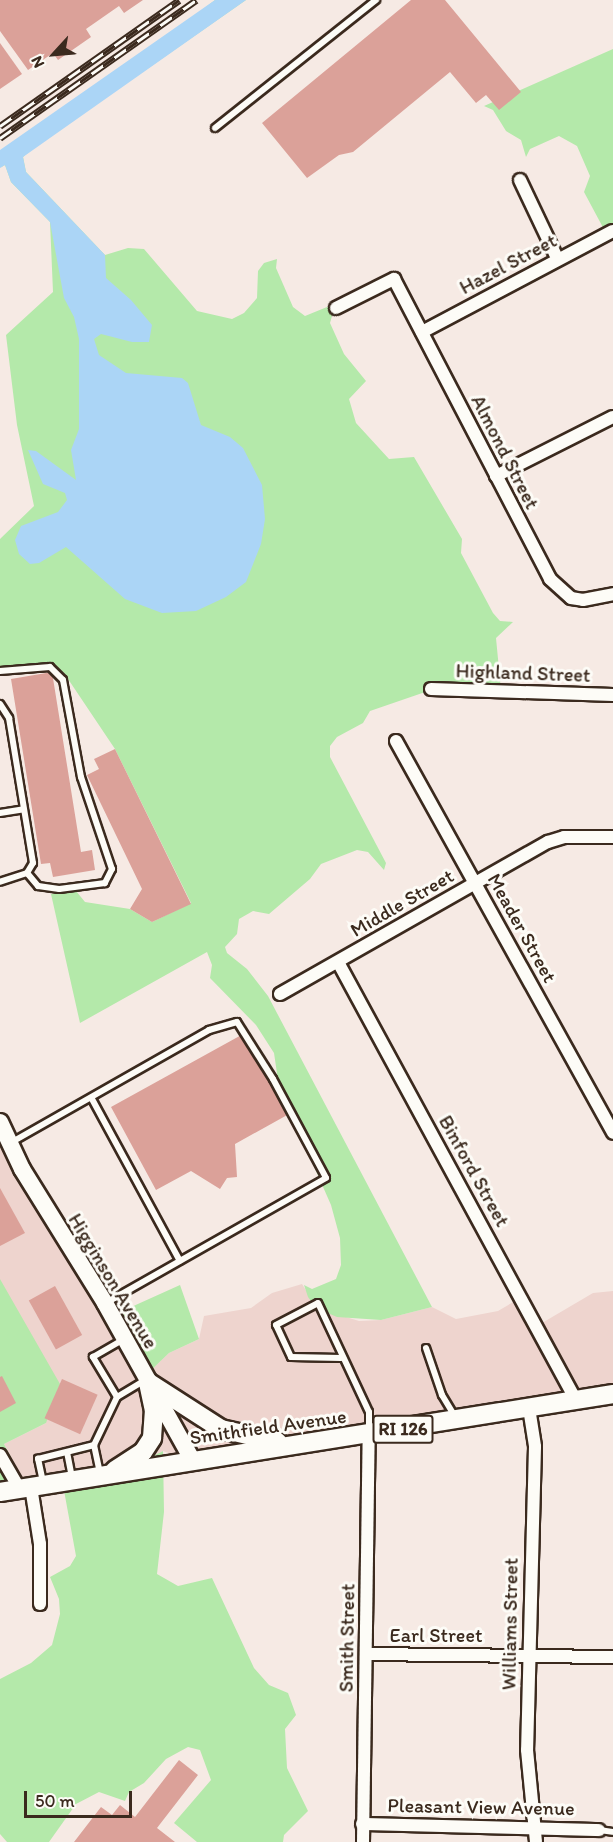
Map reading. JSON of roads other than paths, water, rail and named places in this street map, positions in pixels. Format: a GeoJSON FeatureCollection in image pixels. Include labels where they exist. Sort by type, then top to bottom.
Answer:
{"type":"FeatureCollection","features":[{"type":"Feature","properties":{"kind":"main road"},"geometry":{"type":"LineString","coordinates":[[147,1381],[221,1429],[297,1445]]}},
{"type":"Feature","properties":{"kind":"main road"},"geometry":{"type":"LineString","coordinates":[[102,1476],[134,1459],[152,1438],[154,1411],[147,1381]]}},
{"type":"Feature","properties":{"kind":"main road","name":"Smithfield Avenue"},"geometry":{"type":"LineString","coordinates":[[0,1492],[369,1435],[613,1394]]}},
{"type":"Feature","properties":{"kind":"street"},"geometry":{"type":"LineString","coordinates":[[520,180],[558,258]]}},
{"type":"Feature","properties":{"kind":"street","name":"Hazel Street"},"geometry":{"type":"LineString","coordinates":[[422,332],[558,258],[613,231]]}},
{"type":"Feature","properties":{"kind":"street","name":"Almond Street"},"geometry":{"type":"LineString","coordinates":[[336,308],[394,279],[541,565],[560,591],[583,600],[613,594]]}},
{"type":"Feature","properties":{"kind":"street"},"geometry":{"type":"LineString","coordinates":[[496,477],[613,417]]}},
{"type":"Feature","properties":{"kind":"street","name":"Highland Street"},"geometry":{"type":"LineString","coordinates":[[431,689],[613,695]]}},
{"type":"Feature","properties":{"kind":"street","name":"Meader Street"},"geometry":{"type":"LineString","coordinates":[[396,741],[613,1133]]}},
{"type":"Feature","properties":{"kind":"street","name":"Middle Street"},"geometry":{"type":"LineString","coordinates":[[280,994],[554,839],[613,837]]}},
{"type":"Feature","properties":{"kind":"street","name":"Binford Street"},"geometry":{"type":"LineString","coordinates":[[338,962],[576,1400]]}},
{"type":"Feature","properties":{"kind":"street","name":"Higginson Avenue"},"geometry":{"type":"LineString","coordinates":[[0,1122],[45,1208],[105,1303],[193,1461]]}},
{"type":"Feature","properties":{"kind":"street","name":"Williams Street"},"geometry":{"type":"LineString","coordinates":[[529,1408],[535,1447],[528,1750],[536,1842]]}},
{"type":"Feature","properties":{"kind":"street","name":"Smith Street"},"geometry":{"type":"LineString","coordinates":[[363,1842],[369,1435]]}},
{"type":"Feature","properties":{"kind":"street"},"geometry":{"type":"LineString","coordinates":[[0,1455],[32,1487],[39,1545],[40,1604]]}},
{"type":"Feature","properties":{"kind":"street","name":"Earl Street"},"geometry":{"type":"LineString","coordinates":[[367,1654],[613,1657]]}},
{"type":"Feature","properties":{"kind":"street","name":"Pleasant View Avenue"},"geometry":{"type":"LineString","coordinates":[[362,1824],[534,1825],[599,1830]]}},
{"type":"Feature","properties":{"kind":"lane"},"geometry":{"type":"LineString","coordinates":[[215,128],[376,0]]}},
{"type":"Feature","properties":{"kind":"lane"},"geometry":{"type":"LineString","coordinates":[[0,671],[50,667],[63,680],[81,777],[112,869],[105,883],[59,889],[38,886],[27,873]]}},
{"type":"Feature","properties":{"kind":"lane"},"geometry":{"type":"LineString","coordinates":[[0,704],[9,718],[33,863],[27,873],[0,882]]}},
{"type":"Feature","properties":{"kind":"lane"},"geometry":{"type":"LineString","coordinates":[[0,813],[24,809]]}},
{"type":"Feature","properties":{"kind":"lane"},"geometry":{"type":"LineString","coordinates":[[10,1143],[92,1099],[209,1030],[237,1022],[273,1079],[326,1178],[105,1303]]}},
{"type":"Feature","properties":{"kind":"lane"},"geometry":{"type":"LineString","coordinates":[[92,1099],[180,1261]]}},
{"type":"Feature","properties":{"kind":"lane"},"geometry":{"type":"LineString","coordinates":[[341,1358],[291,1357],[276,1325],[318,1303],[334,1334],[341,1358],[369,1412],[369,1435]]}},
{"type":"Feature","properties":{"kind":"lane"},"geometry":{"type":"LineString","coordinates":[[117,1397],[93,1358],[125,1339]]}},
{"type":"Feature","properties":{"kind":"lane"},"geometry":{"type":"LineString","coordinates":[[426,1348],[442,1395],[457,1420]]}},
{"type":"Feature","properties":{"kind":"lane"},"geometry":{"type":"LineString","coordinates":[[102,1476],[94,1445],[117,1397],[147,1381]]}},
{"type":"Feature","properties":{"kind":"lane"},"geometry":{"type":"LineString","coordinates":[[32,1487],[38,1459],[94,1445]]}},
{"type":"Feature","properties":{"kind":"lane"},"geometry":{"type":"LineString","coordinates":[[67,1452],[72,1481]]}},
{"type":"Feature","properties":{"kind":"lane"},"geometry":{"type":"LineString","coordinates":[[599,1830],[613,1832]]}},
{"type":"Feature","properties":{"kind":"water"},"geometry":{"type":"Polygon","coordinates":[[[215,0],[246,0],[23,157],[26,172],[105,255],[106,278],[131,300],[152,325],[149,342],[132,342],[101,334],[94,339],[99,355],[126,373],[182,378],[188,383],[201,425],[230,437],[243,448],[262,485],[265,519],[261,544],[246,582],[226,597],[196,611],[162,613],[125,599],[66,547],[39,563],[30,564],[19,554],[15,540],[21,526],[58,512],[67,500],[65,493],[43,484],[28,450],[36,451],[76,480],[71,450],[79,429],[79,339],[74,317],[64,298],[50,222],[11,182],[5,165],[0,168],[0,150],[215,0]]]}},
{"type":"Feature","properties":{"kind":"railway"},"geometry":{"type":"LineString","coordinates":[[0,126],[179,0]]}},
{"type":"Feature","properties":{"kind":"railway"},"geometry":{"type":"LineString","coordinates":[[0,138],[196,0]]}}]}
